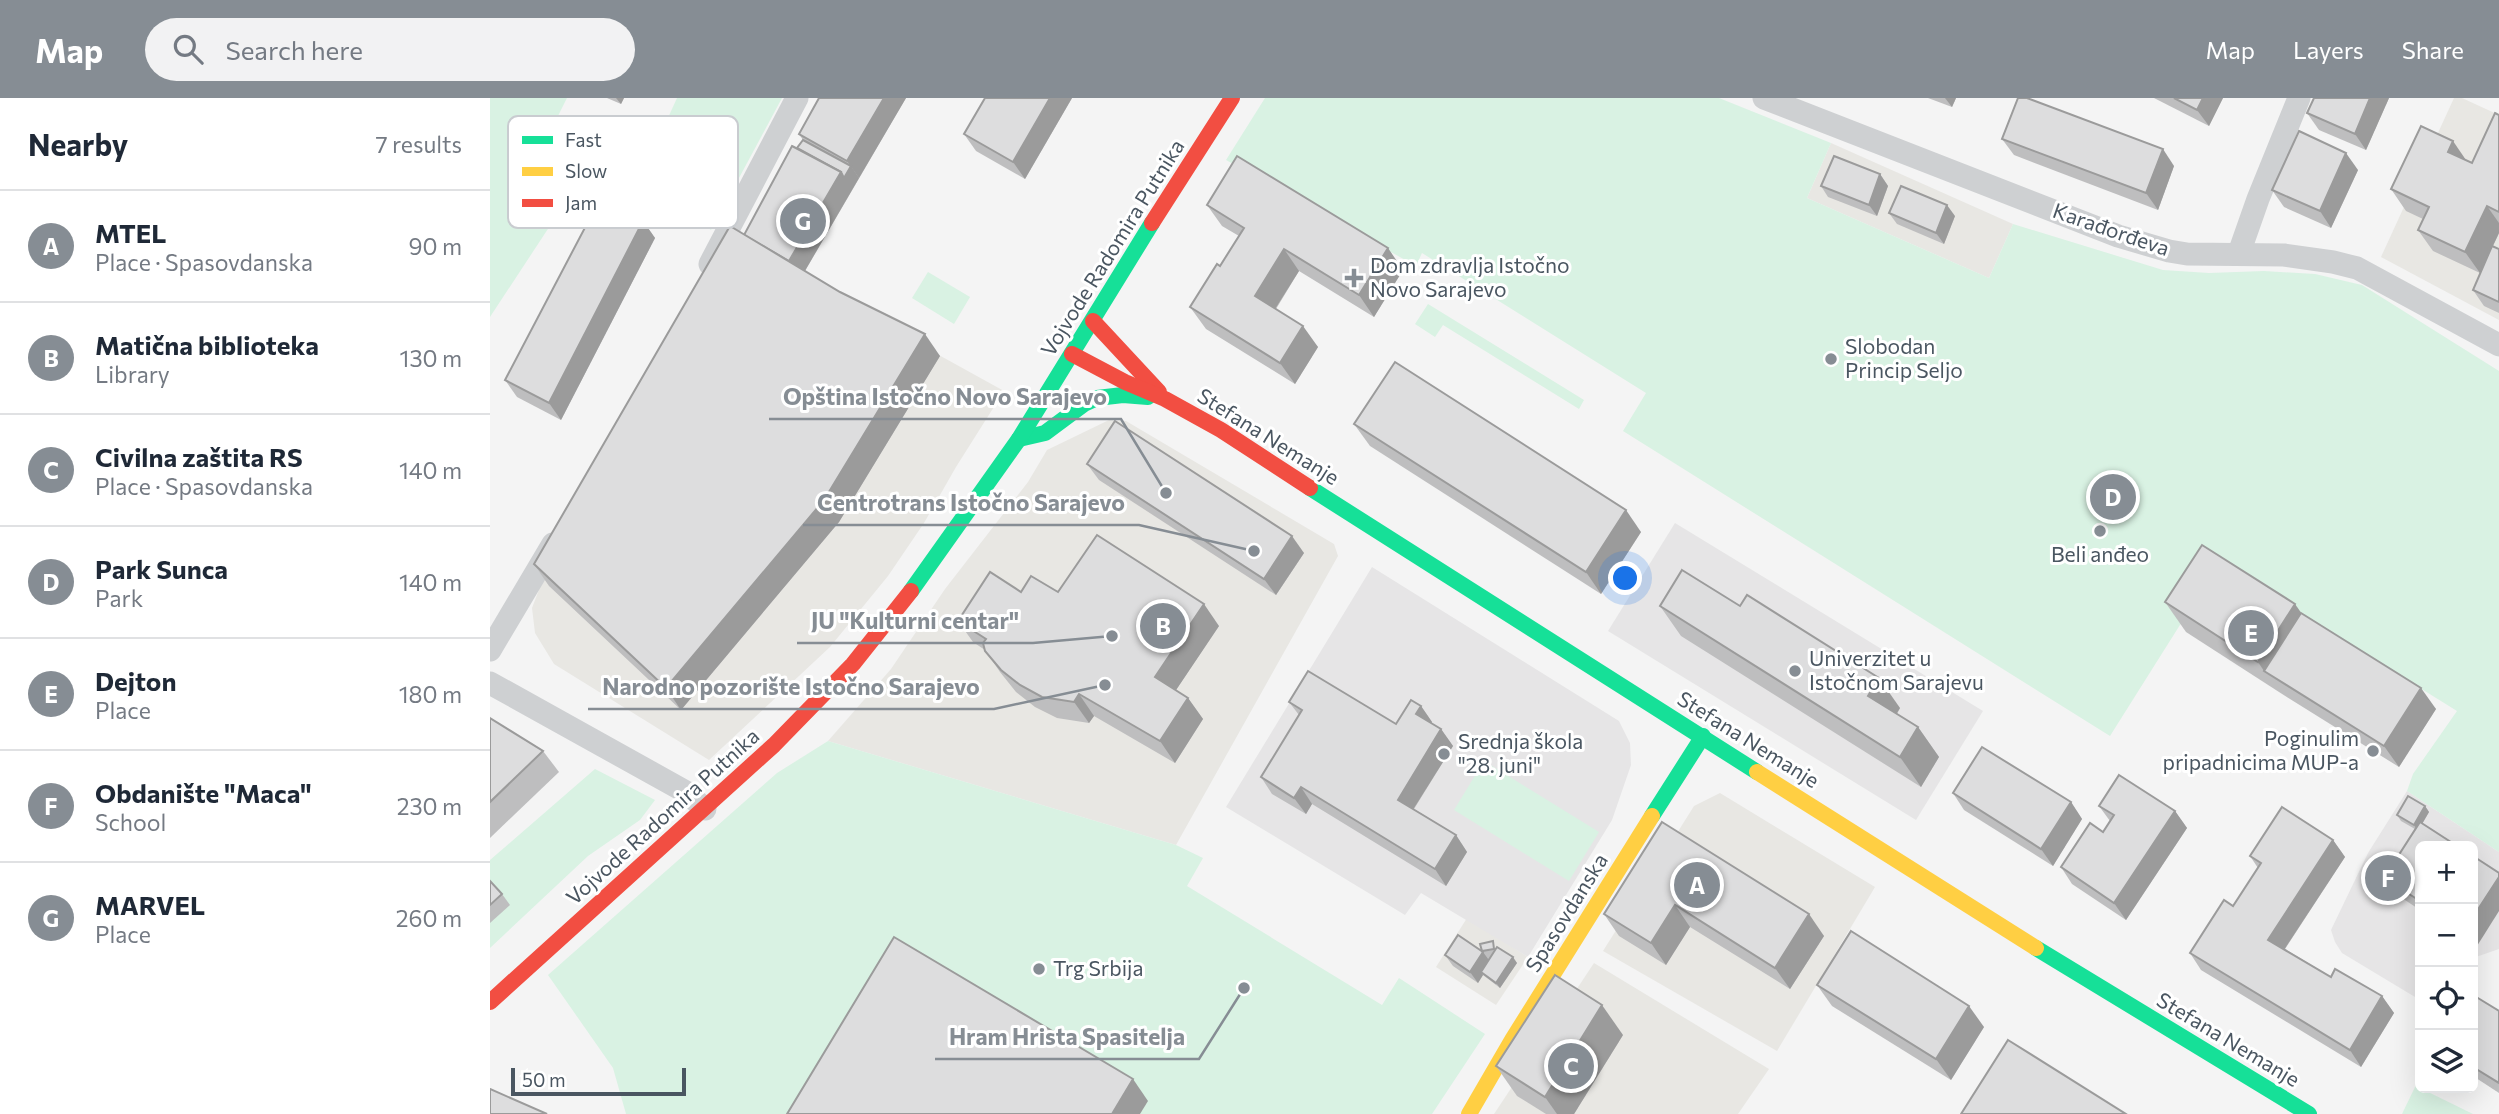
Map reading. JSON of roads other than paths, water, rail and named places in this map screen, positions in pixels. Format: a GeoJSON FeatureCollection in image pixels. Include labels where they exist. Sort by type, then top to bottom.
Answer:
{"type":"FeatureCollection","features":[{"type":"Feature","properties":{"kind":"main road","name":"Vojvode Radomira Putnika"},"geometry":{"type":"LineString","coordinates":[[490,1002],[705,809],[853,664],[916,585],[1019,439],[1182,173],[1232,98]]}},
{"type":"Feature","properties":{"kind":"main road","name":"Stefana Nemanje"},"geometry":{"type":"LineString","coordinates":[[1093,321],[1165,399]]}},
{"type":"Feature","properties":{"kind":"main road","name":"Stefana Nemanje"},"geometry":{"type":"LineString","coordinates":[[1072,354],[1125,382],[1165,399],[1221,430],[1490,604],[2030,944],[2309,1114]]}},
{"type":"Feature","properties":{"kind":"main road"},"geometry":{"type":"LineString","coordinates":[[1019,439],[1045,433],[1084,404],[1097,398],[1123,395],[1165,399]]}},
{"type":"Feature","properties":{"kind":"main road","name":"Spasovdanska"},"geometry":{"type":"LineString","coordinates":[[1469,1114],[1512,1040],[1703,736]]}},
{"type":"Feature","properties":{"kind":"street"},"geometry":{"type":"LineString","coordinates":[[738,211],[797,98]]}},
{"type":"Feature","properties":{"kind":"street","name":"Karađorđeva"},"geometry":{"type":"LineString","coordinates":[[1764,98],[2118,236],[2178,253],[2308,257],[2357,268],[2499,345]]}},
{"type":"Feature","properties":{"kind":"street"},"geometry":{"type":"LineString","coordinates":[[2239,253],[2299,98]]}},
{"type":"Feature","properties":{"kind":"street"},"geometry":{"type":"LineString","coordinates":[[698,287],[729,228]]}},
{"type":"Feature","properties":{"kind":"street"},"geometry":{"type":"LineString","coordinates":[[490,650],[565,525]]}},
{"type":"Feature","properties":{"kind":"street"},"geometry":{"type":"LineString","coordinates":[[490,683],[687,792],[705,809]]}},
{"type":"Feature","properties":{"kind":"place","name":"MARVEL"},"geometry":{"type":"Point","coordinates":[803,221]}},
{"type":"Feature","properties":{"kind":"place","name":"Dom zdravlja Istočno Novo Sarajevo"},"geometry":{"type":"Point","coordinates":[1354,278]}},
{"type":"Feature","properties":{"kind":"place","name":"Slobodan Princip Seljo"},"geometry":{"type":"Point","coordinates":[1831,359]}},
{"type":"Feature","properties":{"kind":"place","name":"Opština Istočno Novo Sarajevo"},"geometry":{"type":"Point","coordinates":[1166,493]}},
{"type":"Feature","properties":{"kind":"place","name":"Park Sunca"},"geometry":{"type":"Point","coordinates":[2113,497]}},
{"type":"Feature","properties":{"kind":"place","name":"Beli anđeo"},"geometry":{"type":"Point","coordinates":[2100,531]}},
{"type":"Feature","properties":{"kind":"place","name":"Centrotrans Istočno Sarajevo"},"geometry":{"type":"Point","coordinates":[1254,551]}},
{"type":"Feature","properties":{"kind":"place","name":"Matična biblioteka"},"geometry":{"type":"Point","coordinates":[1163,626]}},
{"type":"Feature","properties":{"kind":"place","name":"Dejton"},"geometry":{"type":"Point","coordinates":[2251,633]}},
{"type":"Feature","properties":{"kind":"place","name":"JU \"Kulturni centar\""},"geometry":{"type":"Point","coordinates":[1112,636]}},
{"type":"Feature","properties":{"kind":"place","name":"Univerzitet u Istočnom Sarajevu"},"geometry":{"type":"Point","coordinates":[1795,671]}},
{"type":"Feature","properties":{"kind":"place","name":"Narodno pozorište Istočno Sarajevo"},"geometry":{"type":"Point","coordinates":[1105,685]}},
{"type":"Feature","properties":{"kind":"place","name":"Poginulim pripadnicima MUP-a"},"geometry":{"type":"Point","coordinates":[2373,751]}},
{"type":"Feature","properties":{"kind":"place","name":"Srednja škola \"28. juni\""},"geometry":{"type":"Point","coordinates":[1444,754]}},
{"type":"Feature","properties":{"kind":"place","name":"Obdanište \"Maca\""},"geometry":{"type":"Point","coordinates":[2388,878]}},
{"type":"Feature","properties":{"kind":"place","name":"MTEL"},"geometry":{"type":"Point","coordinates":[1697,885]}},
{"type":"Feature","properties":{"kind":"place","name":"Trg Srbija"},"geometry":{"type":"Point","coordinates":[1039,969]}},
{"type":"Feature","properties":{"kind":"place","name":"Hram Hrista Spasitelja"},"geometry":{"type":"Point","coordinates":[1244,988]}},
{"type":"Feature","properties":{"kind":"place","name":"Civilna zaštita RS"},"geometry":{"type":"Point","coordinates":[1571,1066]}}]}
